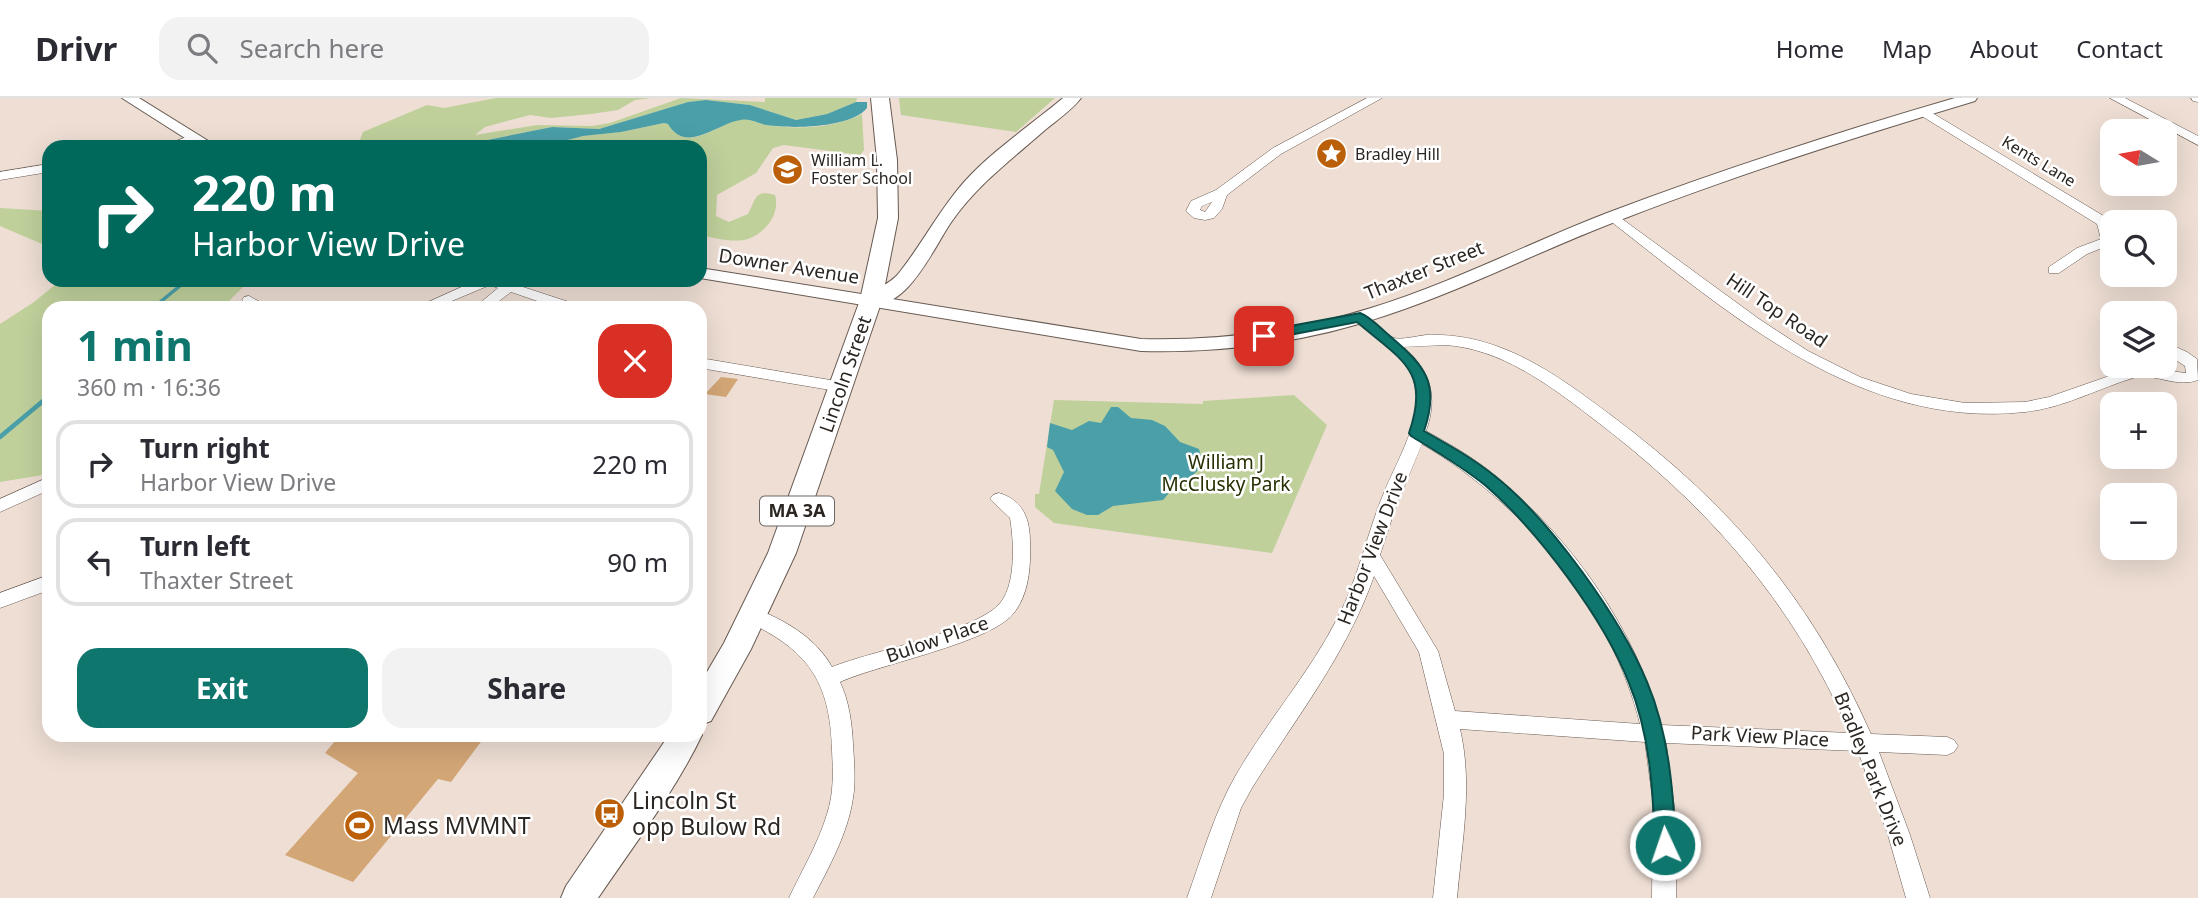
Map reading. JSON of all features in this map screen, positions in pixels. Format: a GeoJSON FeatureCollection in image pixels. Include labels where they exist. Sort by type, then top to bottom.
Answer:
{"type":"FeatureCollection","features":[{"type":"Feature","properties":{"kind":"main road","name":"MA 3A"},"geometry":{"type":"LineString","coordinates":[[871,300],[888,218],[887,160],[880,98]]}},
{"type":"Feature","properties":{"kind":"main road"},"geometry":{"type":"LineString","coordinates":[[871,300],[889,275],[924,248],[955,203],[973,183],[1073,98]]}},
{"type":"Feature","properties":{"kind":"main road","name":"Lincoln Street"},"geometry":{"type":"LineString","coordinates":[[707,699],[753,616],[782,553],[871,300]]}},
{"type":"Feature","properties":{"kind":"main road"},"geometry":{"type":"LineString","coordinates":[[578,898],[682,742]]}},
{"type":"Feature","properties":{"kind":"street"},"geometry":{"type":"LineString","coordinates":[[128,98],[198,140]]}},
{"type":"Feature","properties":{"kind":"street"},"geometry":{"type":"LineString","coordinates":[[1221,193],[1269,156],[1376,98]]}},
{"type":"Feature","properties":{"kind":"street","name":"Thaxter Street"},"geometry":{"type":"LineString","coordinates":[[871,300],[1084,337],[1161,346],[1245,338],[1360,317],[1405,303],[1614,217],[1721,178],[1970,98]]}},
{"type":"Feature","properties":{"kind":"street"},"geometry":{"type":"LineString","coordinates":[[2116,98],[2198,141]]}},
{"type":"Feature","properties":{"kind":"street","name":"Kents Lane"},"geometry":{"type":"LineString","coordinates":[[1924,112],[2102,221],[2107,229],[2108,240],[2082,251],[2054,270]]}},
{"type":"Feature","properties":{"kind":"street"},"geometry":{"type":"LineString","coordinates":[[188,140],[194,138]]}},
{"type":"Feature","properties":{"kind":"street"},"geometry":{"type":"LineString","coordinates":[[0,176],[42,169]]}},
{"type":"Feature","properties":{"kind":"street"},"geometry":{"type":"LineString","coordinates":[[0,184],[42,177]]}},
{"type":"Feature","properties":{"kind":"street","name":"Hill Top Road"},"geometry":{"type":"LineString","coordinates":[[1614,217],[1766,332],[1803,356],[1832,371],[1898,396],[1965,408],[2023,408],[2048,403],[2112,378]]}},
{"type":"Feature","properties":{"kind":"street","name":"Downer Avenue"},"geometry":{"type":"LineString","coordinates":[[707,274],[871,300]]}},
{"type":"Feature","properties":{"kind":"street"},"geometry":{"type":"LineString","coordinates":[[439,301],[472,287]]}},
{"type":"Feature","properties":{"kind":"street"},"geometry":{"type":"LineString","coordinates":[[491,301],[511,287]]}},
{"type":"Feature","properties":{"kind":"street"},"geometry":{"type":"LineString","coordinates":[[522,287],[556,301]]}},
{"type":"Feature","properties":{"kind":"street","name":"Harbor View Drive"},"geometry":{"type":"LineString","coordinates":[[1199,898],[1231,807],[1244,780],[1345,624],[1425,408],[1425,388],[1420,375],[1406,357],[1360,317]]}},
{"type":"Feature","properties":{"kind":"street","name":"Bradley Park Drive"},"geometry":{"type":"LineString","coordinates":[[1390,344],[1439,340],[1479,345],[1532,368],[1618,427],[1695,496],[1762,570],[1819,649],[1864,741],[1888,800],[1919,898]]}},
{"type":"Feature","properties":{"kind":"street","name":"Hill Top Road"},"geometry":{"type":"LineString","coordinates":[[2166,378],[2192,377],[2195,371],[2191,363],[2177,354]]}},
{"type":"Feature","properties":{"kind":"street"},"geometry":{"type":"LineString","coordinates":[[707,364],[842,387]]}},
{"type":"Feature","properties":{"kind":"street"},"geometry":{"type":"LineString","coordinates":[[1416,433],[1464,461],[1492,483],[1544,536],[1568,565],[1616,638],[1639,683],[1663,786],[1664,898]]}},
{"type":"Feature","properties":{"kind":"street"},"geometry":{"type":"LineString","coordinates":[[0,506],[42,486]]}},
{"type":"Feature","properties":{"kind":"street","name":"Bulow Place"},"geometry":{"type":"LineString","coordinates":[[830,677],[851,667],[979,628],[998,617],[1012,600],[1020,568],[1019,519],[1011,506],[999,499]]}},
{"type":"Feature","properties":{"kind":"street"},"geometry":{"type":"LineString","coordinates":[[1371,556],[1428,651],[1455,754],[1455,794],[1445,898]]}},
{"type":"Feature","properties":{"kind":"street"},"geometry":{"type":"LineString","coordinates":[[0,601],[42,585]]}},
{"type":"Feature","properties":{"kind":"street"},"geometry":{"type":"LineString","coordinates":[[753,616],[774,624],[797,639],[814,656],[830,677],[844,735],[842,800],[819,864],[801,898]]}},
{"type":"Feature","properties":{"kind":"street","name":"Park View Place"},"geometry":{"type":"LineString","coordinates":[[1447,719],[1577,730],[1652,731],[1947,746]]}},
{"type":"Feature","properties":{"kind":"green space"},"geometry":{"type":"Polygon","coordinates":[[[496,98],[651,98],[635,100],[618,110],[591,114],[551,118],[530,115],[485,127],[475,135],[537,125],[592,126],[610,123],[681,98],[765,102],[765,98],[857,98],[856,102],[827,114],[796,120],[750,105],[706,100],[688,102],[599,129],[552,127],[487,140],[360,140],[363,132],[427,105],[444,108],[496,98]]]}},
{"type":"Feature","properties":{"kind":"green space"},"geometry":{"type":"Polygon","coordinates":[[[899,98],[1055,98],[1016,132],[901,115],[899,98]]]}},
{"type":"Feature","properties":{"kind":"green space"},"geometry":{"type":"Polygon","coordinates":[[[862,114],[864,150],[860,155],[784,145],[773,148],[756,173],[717,195],[716,216],[729,222],[748,214],[759,195],[775,195],[775,210],[769,223],[758,234],[744,240],[707,236],[707,140],[568,140],[664,123],[676,133],[696,137],[737,120],[803,127],[852,119],[862,114]]]}},
{"type":"Feature","properties":{"kind":"green space"},"geometry":{"type":"Polygon","coordinates":[[[0,208],[42,211],[42,244],[0,226],[0,208]]]}},
{"type":"Feature","properties":{"kind":"green space"},"geometry":{"type":"Polygon","coordinates":[[[52,287],[243,287],[229,301],[42,301],[42,475],[0,482],[0,324],[52,287]]]}},
{"type":"Feature","properties":{"kind":"green space","name":"William J McClusky Park"},"geometry":{"type":"Polygon","coordinates":[[[1294,395],[1327,425],[1272,553],[1054,523],[1035,507],[1035,494],[1039,494],[1054,400],[1203,404],[1203,401],[1294,395]]]}},
{"type":"Feature","properties":{"kind":"water"},"geometry":{"type":"Polygon","coordinates":[[[706,100],[750,105],[796,120],[827,114],[856,102],[867,102],[867,108],[848,120],[820,126],[778,126],[744,120],[693,137],[675,133],[664,123],[568,140],[487,140],[552,127],[599,129],[688,102],[706,100]]]}},
{"type":"Feature","properties":{"kind":"water"},"geometry":{"type":"Polygon","coordinates":[[[1111,407],[1118,407],[1131,418],[1152,420],[1165,426],[1180,442],[1199,449],[1203,465],[1191,477],[1174,487],[1163,500],[1113,506],[1098,515],[1087,515],[1072,509],[1055,491],[1064,472],[1053,450],[1047,447],[1050,423],[1072,430],[1089,421],[1101,423],[1111,407]]]}},
{"type":"Feature","properties":{"kind":"building"},"geometry":{"type":"Polygon","coordinates":[[[721,377],[738,379],[726,397],[707,394],[721,377]]]}},
{"type":"Feature","properties":{"kind":"building","name":"Mass MVMNT"},"geometry":{"type":"Polygon","coordinates":[[[334,742],[481,742],[451,782],[438,779],[353,882],[285,855],[358,773],[325,753],[334,742]]]}},
{"type":"Feature","properties":{"kind":"waterway"},"geometry":{"type":"LineString","coordinates":[[162,301],[178,287]]}},
{"type":"Feature","properties":{"kind":"waterway"},"geometry":{"type":"LineString","coordinates":[[0,437],[42,402]]}},
{"type":"Feature","properties":{"kind":"place","name":"Bradley Hill"},"geometry":{"type":"Point","coordinates":[1332,154]}},
{"type":"Feature","properties":{"kind":"place","name":"William L. Foster School"},"geometry":{"type":"Point","coordinates":[788,169]}},
{"type":"Feature","properties":{"kind":"place","name":"Lincoln St opp Bulow Rd"},"geometry":{"type":"Point","coordinates":[609,814]}},
{"type":"Feature","properties":{"kind":"place","name":"Mass MVMNT"},"geometry":{"type":"Point","coordinates":[360,826]}},
{"type":"Feature","properties":{"kind":"route"},"geometry":{"type":"LineString","coordinates":[[1264,336],[1360,317],[1406,357],[1420,375],[1425,388],[1425,408],[1416,433],[1464,461],[1517,507],[1568,565],[1616,638],[1639,683],[1656,742],[1663,786],[1665,845]]}}]}
